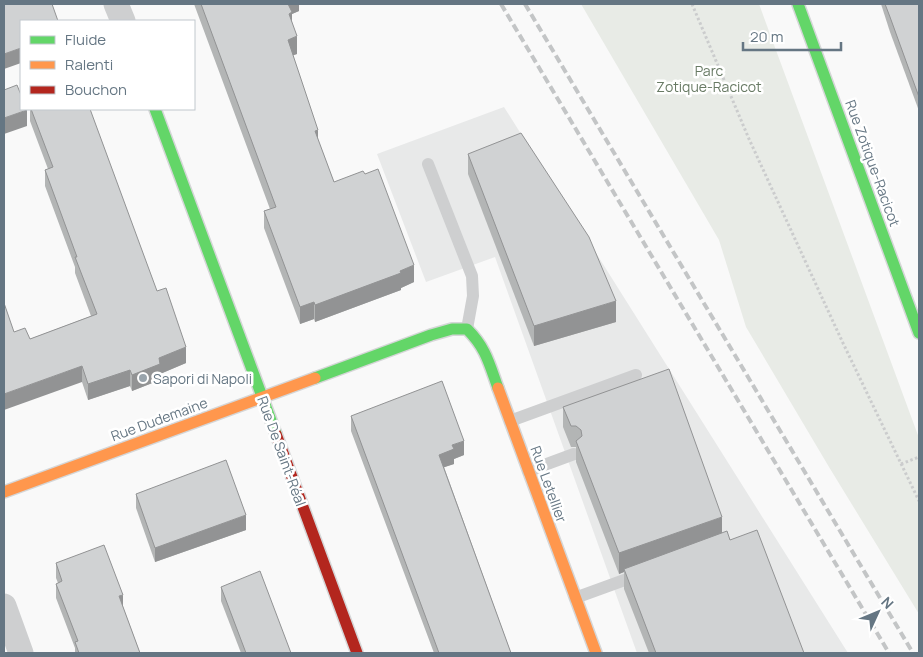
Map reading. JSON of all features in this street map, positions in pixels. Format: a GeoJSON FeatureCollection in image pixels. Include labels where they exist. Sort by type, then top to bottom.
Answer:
{"type":"FeatureCollection","features":[{"type":"Feature","properties":{"kind":"street"},"geometry":{"type":"LineString","coordinates":[[116,4],[123,20]]}},
{"type":"Feature","properties":{"kind":"street","name":"Rue Zotique-Racicot"},"geometry":{"type":"LineString","coordinates":[[798,4],[919,333]]}},
{"type":"Feature","properties":{"kind":"street","name":"Rue De Saint-Réal"},"geometry":{"type":"LineString","coordinates":[[155,110],[356,653]]}},
{"type":"Feature","properties":{"kind":"street","name":"Rue Dudemaine"},"geometry":{"type":"LineString","coordinates":[[4,492],[442,331],[467,329]]}},
{"type":"Feature","properties":{"kind":"street","name":"Rue Letellier"},"geometry":{"type":"LineString","coordinates":[[467,329],[479,341],[484,350],[596,653]]}},
{"type":"Feature","properties":{"kind":"street"},"geometry":{"type":"LineString","coordinates":[[4,606],[21,653]]}},
{"type":"Feature","properties":{"kind":"lane"},"geometry":{"type":"LineString","coordinates":[[428,164],[472,276],[473,296],[467,329]]}},
{"type":"Feature","properties":{"kind":"lane"},"geometry":{"type":"LineString","coordinates":[[510,421],[636,375]]}},
{"type":"Feature","properties":{"kind":"lane"},"geometry":{"type":"LineString","coordinates":[[528,471],[574,454]]}},
{"type":"Feature","properties":{"kind":"lane"},"geometry":{"type":"LineString","coordinates":[[576,598],[650,571]]}},
{"type":"Feature","properties":{"kind":"path"},"geometry":{"type":"LineString","coordinates":[[692,4],[749,139],[919,501]]}},
{"type":"Feature","properties":{"kind":"path"},"geometry":{"type":"LineString","coordinates":[[901,464],[919,457]]}},
{"type":"Feature","properties":{"kind":"shaded area"},"geometry":{"type":"Polygon","coordinates":[[[504,107],[848,653],[637,653],[495,257],[426,282],[377,154],[504,107]]]}},
{"type":"Feature","properties":{"kind":"green space","name":"Parc Zotique-Racicot"},"geometry":{"type":"Polygon","coordinates":[[[581,4],[759,4],[919,438],[919,614],[746,327],[719,240],[581,4]]]}},
{"type":"Feature","properties":{"kind":"building"},"geometry":{"type":"Polygon","coordinates":[[[4,4],[52,4],[58,20],[20,20],[20,48],[4,54],[4,4]]]}},
{"type":"Feature","properties":{"kind":"building"},"geometry":{"type":"Polygon","coordinates":[[[201,4],[288,4],[292,12],[289,14],[297,36],[288,40],[318,130],[315,131],[334,182],[363,171],[365,174],[378,169],[414,265],[400,271],[401,273],[315,305],[314,302],[300,307],[264,211],[276,207],[201,4]]]}},
{"type":"Feature","properties":{"kind":"building"},"geometry":{"type":"Polygon","coordinates":[[[885,4],[919,4],[919,97],[890,17],[885,4]]]}},
{"type":"Feature","properties":{"kind":"building"},"geometry":{"type":"Polygon","coordinates":[[[17,85],[20,92],[20,110],[27,110],[4,118],[4,90],[17,85]]]}},
{"type":"Feature","properties":{"kind":"building"},"geometry":{"type":"Polygon","coordinates":[[[31,110],[90,110],[157,291],[166,288],[186,347],[159,358],[160,364],[132,375],[130,370],[88,384],[82,366],[4,394],[4,303],[14,332],[25,328],[30,339],[97,314],[45,170],[53,167],[31,110]]]}},
{"type":"Feature","properties":{"kind":"building"},"geometry":{"type":"Polygon","coordinates":[[[521,133],[589,237],[616,301],[534,326],[468,154],[521,133]]]}},
{"type":"Feature","properties":{"kind":"building"},"geometry":{"type":"Polygon","coordinates":[[[669,369],[722,517],[619,553],[576,441],[582,436],[581,430],[576,426],[571,426],[563,407],[669,369]]]}},
{"type":"Feature","properties":{"kind":"building"},"geometry":{"type":"Polygon","coordinates":[[[442,381],[464,441],[452,445],[454,449],[439,455],[511,653],[439,653],[351,416],[442,381]]]}},
{"type":"Feature","properties":{"kind":"building"},"geometry":{"type":"Polygon","coordinates":[[[226,460],[246,515],[155,548],[136,494],[226,460]]]}},
{"type":"Feature","properties":{"kind":"building"},"geometry":{"type":"Polygon","coordinates":[[[757,530],[804,653],[656,653],[624,569],[727,531],[730,540],[757,530]]]}},
{"type":"Feature","properties":{"kind":"building"},"geometry":{"type":"Polygon","coordinates":[[[104,545],[123,595],[119,596],[140,653],[79,653],[75,642],[78,641],[56,584],[62,581],[56,563],[104,545]]]}},
{"type":"Feature","properties":{"kind":"building"},"geometry":{"type":"Polygon","coordinates":[[[260,571],[291,653],[246,653],[221,587],[260,571]]]}},
{"type":"Feature","properties":{"kind":"railway"},"geometry":{"type":"LineString","coordinates":[[501,4],[889,653]]}},
{"type":"Feature","properties":{"kind":"railway"},"geometry":{"type":"LineString","coordinates":[[525,4],[913,653]]}},
{"type":"Feature","properties":{"kind":"traffic: fast"},"geometry":{"type":"LineString","coordinates":[[798,4],[919,333]]}},
{"type":"Feature","properties":{"kind":"traffic: fast"},"geometry":{"type":"LineString","coordinates":[[155,110],[276,434]]}},
{"type":"Feature","properties":{"kind":"traffic: fast"},"geometry":{"type":"LineString","coordinates":[[315,378],[431,335],[452,329],[467,329],[483,349],[498,388]]}},
{"type":"Feature","properties":{"kind":"traffic: slow"},"geometry":{"type":"LineString","coordinates":[[4,492],[315,378]]}},
{"type":"Feature","properties":{"kind":"traffic: slow"},"geometry":{"type":"LineString","coordinates":[[498,388],[596,653]]}},
{"type":"Feature","properties":{"kind":"traffic: jam"},"geometry":{"type":"LineString","coordinates":[[276,434],[357,653]]}},
{"type":"Feature","properties":{"kind":"place","name":"Sapori di Napoli"},"geometry":{"type":"Point","coordinates":[143,378]}}]}
